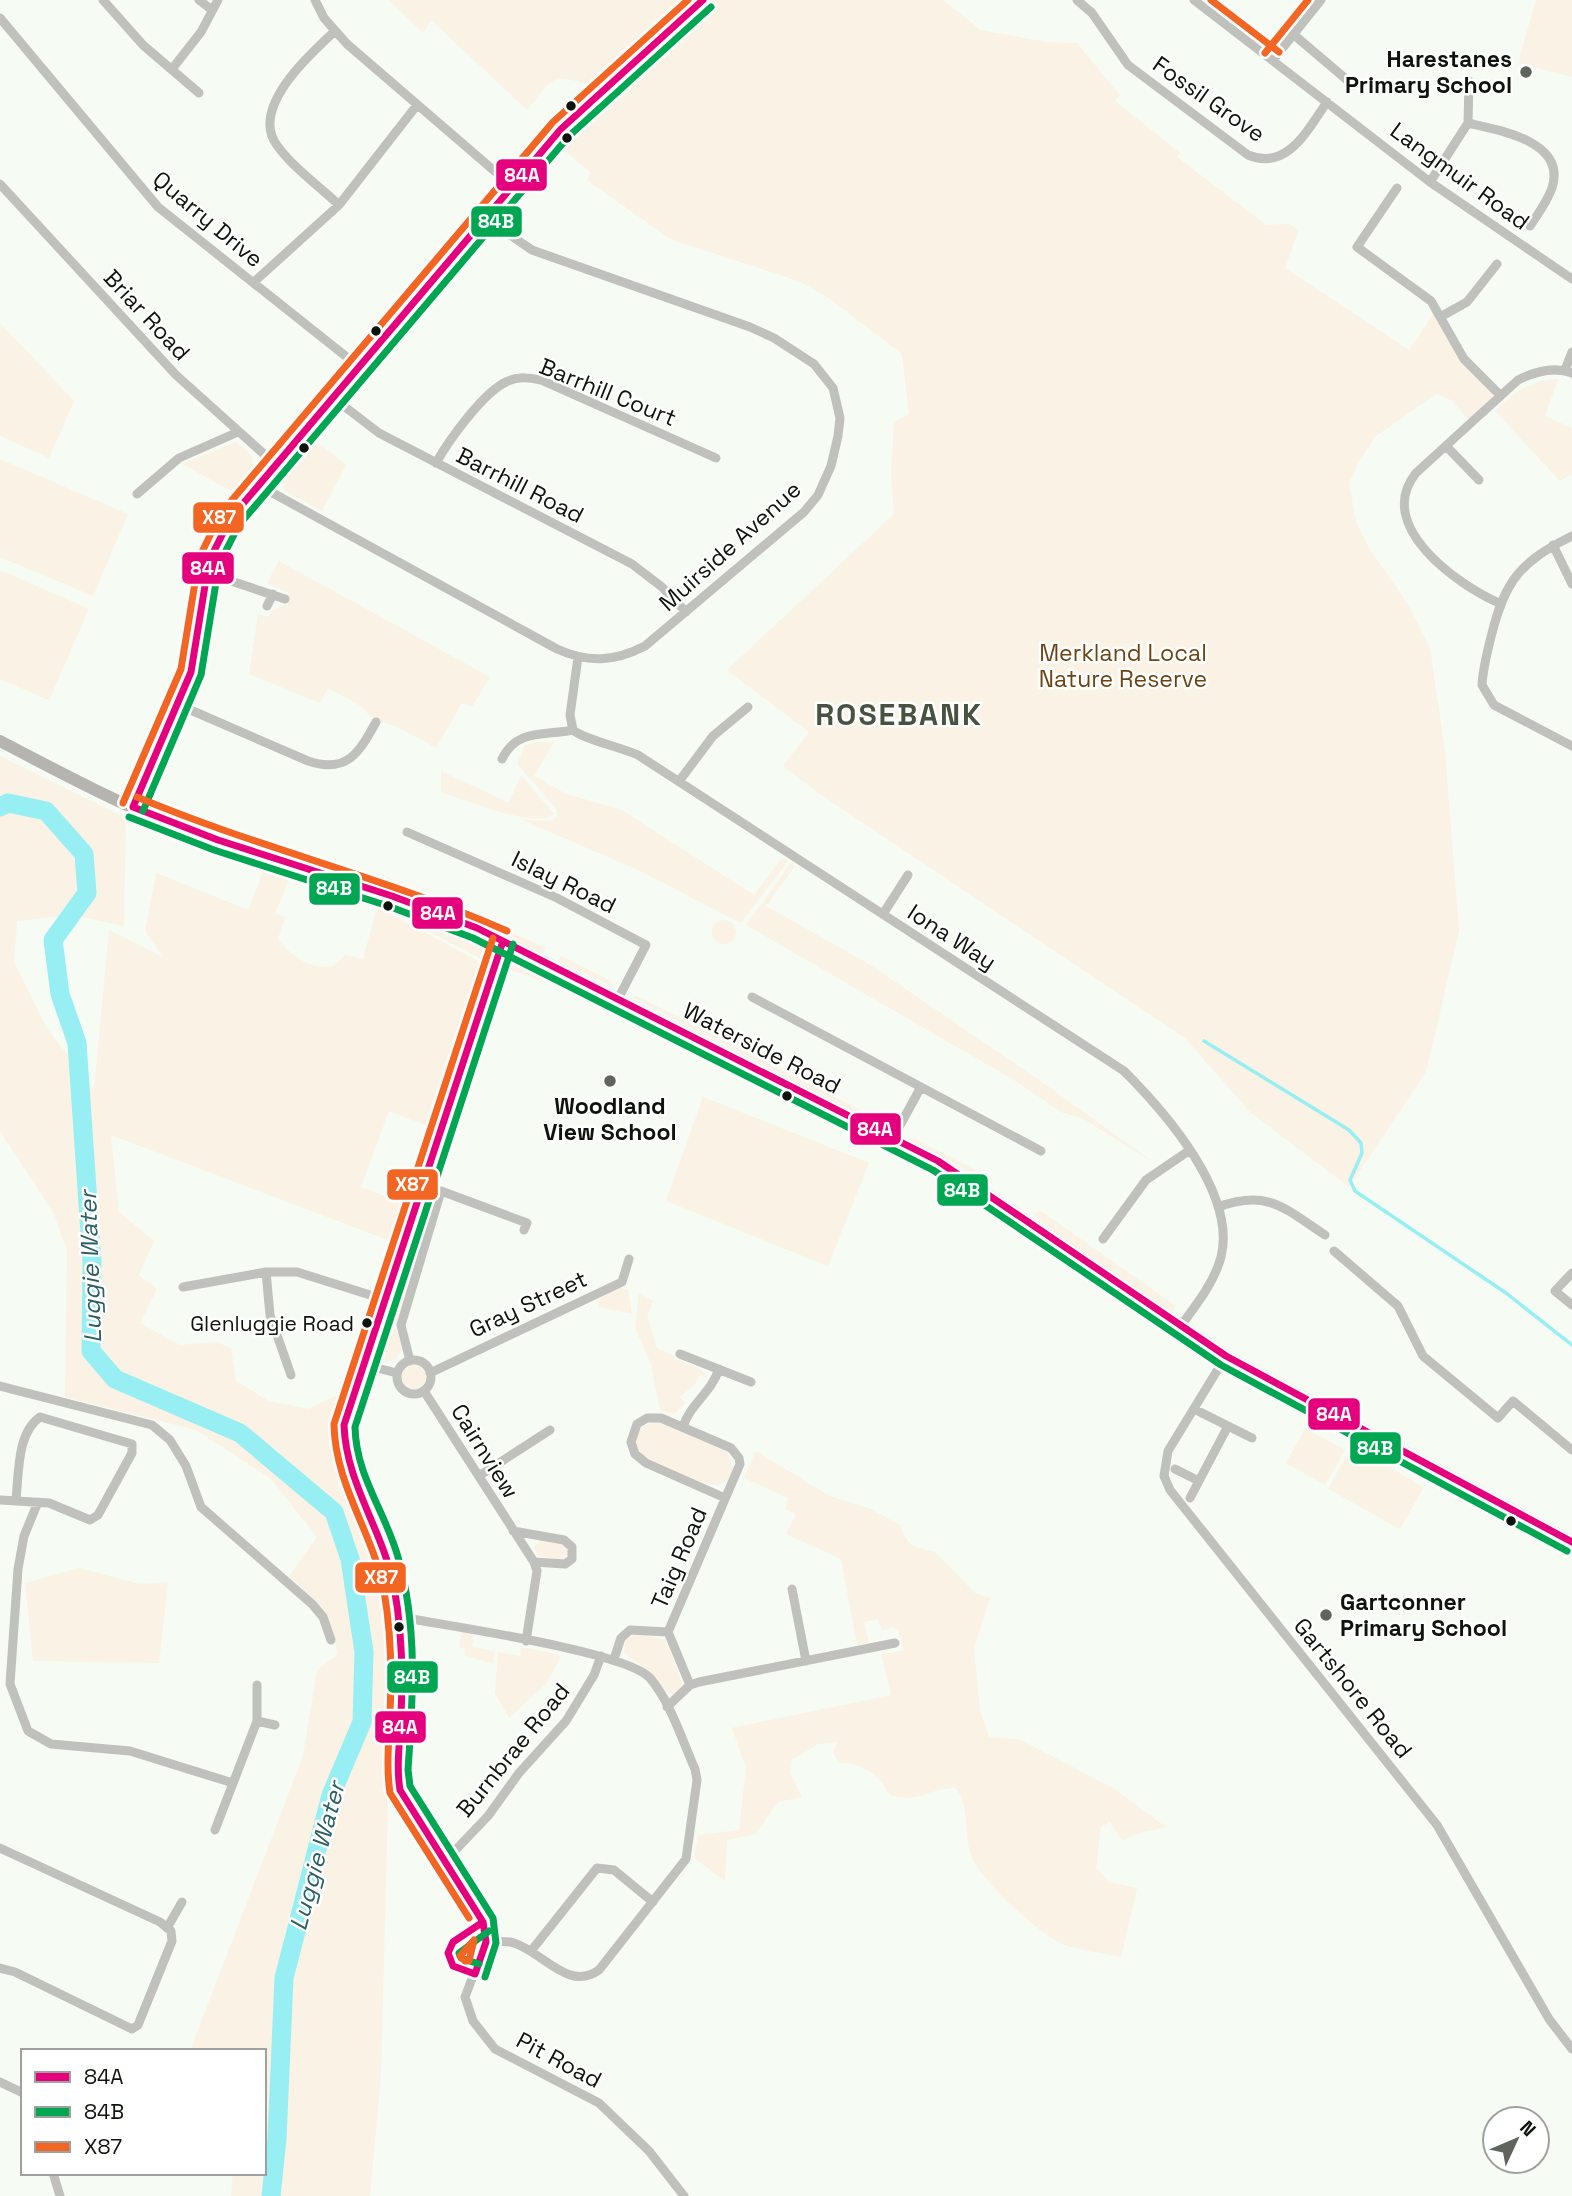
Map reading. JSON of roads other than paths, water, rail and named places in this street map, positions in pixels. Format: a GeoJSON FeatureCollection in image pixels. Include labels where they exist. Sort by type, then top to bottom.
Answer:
{"type":"FeatureCollection","features":[{"type":"Feature","properties":{"kind":"main road"},"geometry":{"type":"LineString","coordinates":[[133,807],[179,705],[197,649],[207,573],[220,534],[240,504],[262,483],[358,366],[588,101],[703,0]]}},
{"type":"Feature","properties":{"kind":"main road","name":"Waterside Road"},"geometry":{"type":"LineString","coordinates":[[0,741],[190,832],[419,905],[503,941],[893,1138],[976,1185],[1226,1356],[1572,1542]]}},
{"type":"Feature","properties":{"kind":"street"},"geometry":{"type":"LineString","coordinates":[[103,0],[134,36],[199,93]]}},
{"type":"Feature","properties":{"kind":"street"},"geometry":{"type":"LineString","coordinates":[[199,0],[212,10]]}},
{"type":"Feature","properties":{"kind":"street"},"geometry":{"type":"LineString","coordinates":[[172,69],[201,32],[218,0]]}},
{"type":"Feature","properties":{"kind":"street"},"geometry":{"type":"LineString","coordinates":[[315,0],[334,32],[513,187]]}},
{"type":"Feature","properties":{"kind":"street","name":"Fossil Grove"},"geometry":{"type":"LineString","coordinates":[[1077,0],[1092,13],[1128,65],[1248,155],[1268,160],[1289,153],[1327,102]]}},
{"type":"Feature","properties":{"kind":"street","name":"Langmuir Road"},"geometry":{"type":"LineString","coordinates":[[1194,0],[1430,182],[1572,279]]}},
{"type":"Feature","properties":{"kind":"street"},"geometry":{"type":"LineString","coordinates":[[1273,60],[1321,0]]}},
{"type":"Feature","properties":{"kind":"street","name":"Quarry Drive"},"geometry":{"type":"LineString","coordinates":[[0,18],[150,199],[187,233],[254,282],[358,366]]}},
{"type":"Feature","properties":{"kind":"street"},"geometry":{"type":"LineString","coordinates":[[334,32],[295,69],[273,108],[270,125],[277,145],[339,205]]}},
{"type":"Feature","properties":{"kind":"street"},"geometry":{"type":"LineString","coordinates":[[1293,34],[1353,85]]}},
{"type":"Feature","properties":{"kind":"street"},"geometry":{"type":"LineString","coordinates":[[1430,182],[1468,123],[1469,81]]}},
{"type":"Feature","properties":{"kind":"street"},"geometry":{"type":"LineString","coordinates":[[254,282],[339,205],[417,105]]}},
{"type":"Feature","properties":{"kind":"street"},"geometry":{"type":"LineString","coordinates":[[1468,123],[1515,136],[1542,149],[1551,159],[1553,184],[1530,226]]}},
{"type":"Feature","properties":{"kind":"street","name":"Briar Road"},"geometry":{"type":"LineString","coordinates":[[0,184],[176,375],[275,464]]}},
{"type":"Feature","properties":{"kind":"street"},"geometry":{"type":"LineString","coordinates":[[1397,188],[1357,247],[1422,293],[1442,316],[1464,359],[1500,395]]}},
{"type":"Feature","properties":{"kind":"street","name":"Muirside Avenue"},"geometry":{"type":"LineString","coordinates":[[262,483],[269,491],[557,649],[578,657],[605,660],[630,653],[657,637],[804,512],[818,495],[831,466],[838,436],[839,418],[833,388],[814,364],[774,338],[750,327],[532,250],[485,218]]}},
{"type":"Feature","properties":{"kind":"street"},"geometry":{"type":"LineString","coordinates":[[1442,316],[1467,302],[1497,264]]}},
{"type":"Feature","properties":{"kind":"street"},"geometry":{"type":"LineString","coordinates":[[1499,603],[1467,586],[1419,541],[1406,520],[1403,500],[1410,480],[1500,395],[1518,380],[1536,372],[1569,372],[1572,352]]}},
{"type":"Feature","properties":{"kind":"street","name":"Barrhill Court"},"geometry":{"type":"LineString","coordinates":[[436,463],[444,449],[488,396],[507,381],[528,377],[716,458]]}},
{"type":"Feature","properties":{"kind":"street","name":"Barrhill Road"},"geometry":{"type":"LineString","coordinates":[[332,397],[379,433],[632,564],[662,587],[686,612]]}},
{"type":"Feature","properties":{"kind":"street"},"geometry":{"type":"LineString","coordinates":[[137,494],[179,458],[239,432]]}},
{"type":"Feature","properties":{"kind":"street"},"geometry":{"type":"LineString","coordinates":[[1446,446],[1479,480]]}},
{"type":"Feature","properties":{"kind":"street"},"geometry":{"type":"LineString","coordinates":[[1572,536],[1553,545],[1521,568],[1511,579],[1499,603],[1483,669],[1484,693],[1504,711],[1572,746]]}},
{"type":"Feature","properties":{"kind":"street"},"geometry":{"type":"LineString","coordinates":[[1553,545],[1572,584]]}},
{"type":"Feature","properties":{"kind":"street"},"geometry":{"type":"LineString","coordinates":[[207,573],[285,599]]}},
{"type":"Feature","properties":{"kind":"street"},"geometry":{"type":"LineString","coordinates":[[267,606],[273,594]]}},
{"type":"Feature","properties":{"kind":"street"},"geometry":{"type":"LineString","coordinates":[[573,730],[570,715],[578,657]]}},
{"type":"Feature","properties":{"kind":"street"},"geometry":{"type":"LineString","coordinates":[[179,705],[308,761],[330,765],[341,764],[355,755],[376,722]]}},
{"type":"Feature","properties":{"kind":"street"},"geometry":{"type":"LineString","coordinates":[[680,780],[713,736],[748,707]]}},
{"type":"Feature","properties":{"kind":"street","name":"Iona Way"},"geometry":{"type":"LineString","coordinates":[[502,759],[512,743],[526,736],[573,730],[582,737],[604,741],[638,755],[1111,1061],[1162,1110],[1190,1150],[1218,1207],[1223,1234],[1221,1256],[1209,1284],[1180,1327]]}},
{"type":"Feature","properties":{"kind":"street","name":"Islay Road"},"geometry":{"type":"LineString","coordinates":[[407,832],[546,893],[646,945],[618,999]]}},
{"type":"Feature","properties":{"kind":"street"},"geometry":{"type":"LineString","coordinates":[[883,914],[908,875]]}},
{"type":"Feature","properties":{"kind":"street"},"geometry":{"type":"LineString","coordinates":[[400,1619],[412,1619],[614,1659],[641,1670],[656,1686],[697,1780],[688,1854],[653,1902],[591,1975],[568,1976],[531,1951],[508,1942],[486,1942],[483,1922],[407,1804],[397,1780],[403,1661],[400,1619],[388,1559],[349,1474],[344,1448],[345,1425],[503,941]]}},
{"type":"Feature","properties":{"kind":"street"},"geometry":{"type":"LineString","coordinates":[[752,997],[1041,1151]]}},
{"type":"Feature","properties":{"kind":"street"},"geometry":{"type":"LineString","coordinates":[[893,1138],[921,1087]]}},
{"type":"Feature","properties":{"kind":"street"},"geometry":{"type":"LineString","coordinates":[[1103,1239],[1146,1180],[1190,1150]]}},
{"type":"Feature","properties":{"kind":"street"},"geometry":{"type":"LineString","coordinates":[[410,1360],[401,1325],[441,1191],[527,1223],[524,1230]]}},
{"type":"Feature","properties":{"kind":"street"},"geometry":{"type":"LineString","coordinates":[[1218,1207],[1241,1199],[1270,1200],[1325,1235]]}},
{"type":"Feature","properties":{"kind":"street"},"geometry":{"type":"LineString","coordinates":[[1334,1251],[1398,1306],[1423,1356],[1497,1418],[1513,1401],[1572,1450]]}},
{"type":"Feature","properties":{"kind":"street","name":"Gray Street"},"geometry":{"type":"LineString","coordinates":[[430,1373],[622,1282],[629,1259]]}},
{"type":"Feature","properties":{"kind":"street"},"geometry":{"type":"LineString","coordinates":[[183,1287],[266,1272],[315,1276],[386,1300]]}},
{"type":"Feature","properties":{"kind":"street"},"geometry":{"type":"LineString","coordinates":[[266,1272],[272,1324],[291,1375]]}},
{"type":"Feature","properties":{"kind":"street"},"geometry":{"type":"LineString","coordinates":[[1572,1273],[1555,1291],[1572,1305]]}},
{"type":"Feature","properties":{"kind":"street"},"geometry":{"type":"LineString","coordinates":[[680,1354],[751,1382]]}},
{"type":"Feature","properties":{"kind":"street","name":"Gartshore Road"},"geometry":{"type":"LineString","coordinates":[[1226,1356],[1166,1458],[1164,1476],[1170,1490],[1433,1819],[1549,2019],[1572,2049]]}},
{"type":"Feature","properties":{"kind":"street"},"geometry":{"type":"LineString","coordinates":[[397,1373],[402,1365],[410,1360],[425,1364],[430,1373]]}},
{"type":"Feature","properties":{"kind":"street","name":"Cairnview"},"geometry":{"type":"LineString","coordinates":[[365,1365],[397,1373],[398,1385],[407,1393],[424,1391],[430,1383],[430,1373]]}},
{"type":"Feature","properties":{"kind":"street"},"geometry":{"type":"LineString","coordinates":[[683,1427],[688,1412],[708,1393],[719,1369]]}},
{"type":"Feature","properties":{"kind":"street"},"geometry":{"type":"LineString","coordinates":[[0,1386],[152,1425],[170,1440],[186,1466],[201,1507],[312,1604],[323,1617],[331,1640]]}},
{"type":"Feature","properties":{"kind":"street","name":"Cairnview"},"geometry":{"type":"LineString","coordinates":[[424,1391],[513,1531],[534,1562],[565,1564],[573,1555],[572,1547],[565,1540],[513,1531]]}},
{"type":"Feature","properties":{"kind":"street"},"geometry":{"type":"LineString","coordinates":[[1194,1409],[1251,1438]]}},
{"type":"Feature","properties":{"kind":"street","name":"Taig Road"},"geometry":{"type":"LineString","coordinates":[[690,1685],[668,1632],[740,1464],[740,1458],[731,1448],[683,1427],[653,1416],[642,1420],[631,1438],[635,1454],[646,1462],[725,1498]]}},
{"type":"Feature","properties":{"kind":"street"},"geometry":{"type":"LineString","coordinates":[[0,1500],[49,1503],[90,1520],[98,1515],[110,1494],[132,1453],[132,1444],[40,1417],[30,1424],[24,1441],[16,1499]]}},
{"type":"Feature","properties":{"kind":"street"},"geometry":{"type":"LineString","coordinates":[[1190,1498],[1228,1426]]}},
{"type":"Feature","properties":{"kind":"street"},"geometry":{"type":"LineString","coordinates":[[479,1476],[550,1430]]}},
{"type":"Feature","properties":{"kind":"street"},"geometry":{"type":"LineString","coordinates":[[1175,1469],[1199,1481]]}},
{"type":"Feature","properties":{"kind":"street"},"geometry":{"type":"LineString","coordinates":[[38,1502],[24,1536],[18,1569],[10,1684],[28,1731],[51,1744],[130,1751],[233,1783]]}},
{"type":"Feature","properties":{"kind":"street"},"geometry":{"type":"LineString","coordinates":[[526,1641],[537,1571],[534,1562]]}},
{"type":"Feature","properties":{"kind":"street"},"geometry":{"type":"LineString","coordinates":[[792,1589],[806,1661]]}},
{"type":"Feature","properties":{"kind":"street","name":"Taig Road"},"geometry":{"type":"LineString","coordinates":[[614,1659],[621,1638],[630,1630],[668,1632]]}},
{"type":"Feature","properties":{"kind":"street"},"geometry":{"type":"LineString","coordinates":[[667,1707],[690,1685],[895,1643]]}},
{"type":"Feature","properties":{"kind":"street"},"geometry":{"type":"LineString","coordinates":[[0,1650],[13,1650]]}},
{"type":"Feature","properties":{"kind":"street","name":"Burnbrae Road"},"geometry":{"type":"LineString","coordinates":[[444,1862],[488,1816],[519,1773],[566,1721],[594,1675],[601,1656]]}},
{"type":"Feature","properties":{"kind":"street"},"geometry":{"type":"LineString","coordinates":[[215,1830],[257,1721],[257,1685]]}},
{"type":"Feature","properties":{"kind":"street"},"geometry":{"type":"LineString","coordinates":[[257,1721],[275,1725]]}},
{"type":"Feature","properties":{"kind":"street"},"geometry":{"type":"LineString","coordinates":[[0,1848],[167,1928],[172,1941],[138,2025],[132,2029],[15,1972],[0,1968]]}},
{"type":"Feature","properties":{"kind":"street"},"geometry":{"type":"LineString","coordinates":[[531,1951],[597,1868],[614,1870],[653,1902]]}},
{"type":"Feature","properties":{"kind":"street"},"geometry":{"type":"LineString","coordinates":[[167,1928],[182,1902]]}},
{"type":"Feature","properties":{"kind":"street","name":"Pit Road"},"geometry":{"type":"LineString","coordinates":[[486,1942],[465,1997],[468,2011],[495,2049],[599,2103],[649,2151],[684,2196]]}},
{"type":"Feature","properties":{"kind":"street"},"geometry":{"type":"LineString","coordinates":[[0,2082],[21,2093]]}},
{"type":"Feature","properties":{"kind":"street"},"geometry":{"type":"LineString","coordinates":[[54,2175],[60,2196]]}},
{"type":"Feature","properties":{"kind":"waterway","name":"Luggie Water"},"geometry":{"type":"LineString","coordinates":[[0,807],[8,803],[46,811],[84,854],[87,893],[53,940],[60,994],[77,1043],[92,1262],[91,1351],[115,1379],[240,1433],[334,1512],[350,1559],[364,1652],[362,1722],[331,1795],[284,1978],[277,2139],[271,2196]]}},
{"type":"Feature","properties":{"kind":"waterway"},"geometry":{"type":"LineString","coordinates":[[1204,1041],[1349,1130],[1361,1143],[1362,1153],[1350,1180],[1355,1191],[1506,1293],[1572,1345]]}},
{"type":"Feature","properties":{"kind":"place","name":"Harestanes Primary School"},"geometry":{"type":"Point","coordinates":[1526,72]}},
{"type":"Feature","properties":{"kind":"place","name":"Woodland View School"},"geometry":{"type":"Point","coordinates":[610,1081]}},
{"type":"Feature","properties":{"kind":"place","name":"Glenluggie Road"},"geometry":{"type":"Point","coordinates":[367,1323]}},
{"type":"Feature","properties":{"kind":"place","name":"Gartconner Primary School"},"geometry":{"type":"Point","coordinates":[1326,1615]}},
{"type":"Feature","properties":{"kind":"district","name":"ROSEBANK"},"geometry":{"type":"Point","coordinates":[899,714]}},
{"type":"Feature","properties":{"kind":"park label","name":"Merkland Local Nature Reserve"},"geometry":{"type":"Point","coordinates":[1123,666]}}]}
